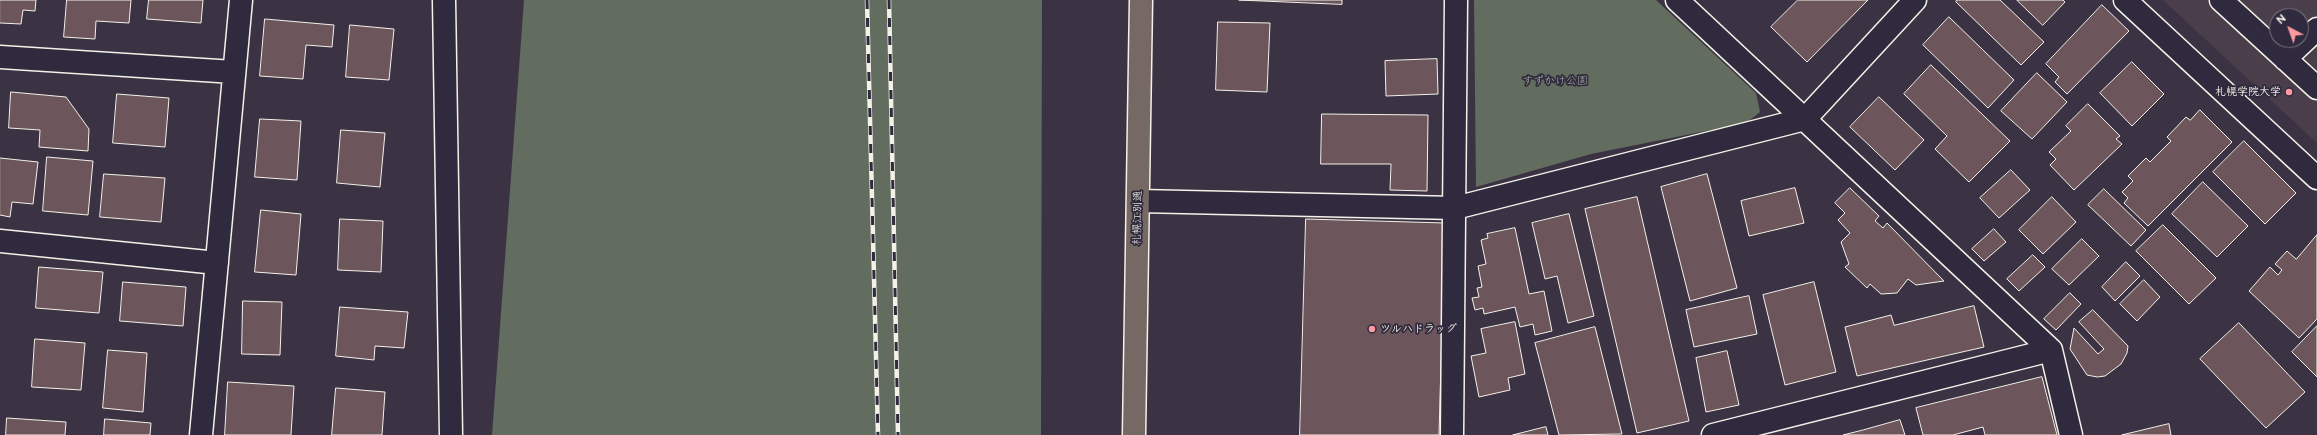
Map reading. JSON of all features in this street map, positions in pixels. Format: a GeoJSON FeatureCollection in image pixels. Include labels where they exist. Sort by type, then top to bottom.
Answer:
{"type":"FeatureCollection","features":[{"type":"Feature","properties":{"kind":"highway","name":"札幌江別通"},"geometry":{"type":"LineString","coordinates":[[1134,435],[1139,201],[1141,0]]}},
{"type":"Feature","properties":{"kind":"street"},"geometry":{"type":"LineString","coordinates":[[201,435],[241,0]]}},
{"type":"Feature","properties":{"kind":"street"},"geometry":{"type":"LineString","coordinates":[[444,0],[451,435]]}},
{"type":"Feature","properties":{"kind":"street"},"geometry":{"type":"LineString","coordinates":[[1452,435],[1456,0]]}},
{"type":"Feature","properties":{"kind":"street"},"geometry":{"type":"LineString","coordinates":[[1677,0],[2051,350],[2071,435]]}},
{"type":"Feature","properties":{"kind":"street"},"geometry":{"type":"LineString","coordinates":[[1139,201],[1455,208],[1805,119],[1916,0]]}},
{"type":"Feature","properties":{"kind":"street"},"geometry":{"type":"LineString","coordinates":[[2125,0],[2317,178]]}},
{"type":"Feature","properties":{"kind":"street"},"geometry":{"type":"LineString","coordinates":[[2222,0],[2317,88]]}},
{"type":"Feature","properties":{"kind":"street"},"geometry":{"type":"LineString","coordinates":[[2285,59],[2317,29]]}},
{"type":"Feature","properties":{"kind":"street"},"geometry":{"type":"LineString","coordinates":[[0,56],[234,72]]}},
{"type":"Feature","properties":{"kind":"street"},"geometry":{"type":"LineString","coordinates":[[0,241],[217,263]]}},
{"type":"Feature","properties":{"kind":"street"},"geometry":{"type":"LineString","coordinates":[[1713,435],[2051,350]]}},
{"type":"Feature","properties":{"kind":"shaded area","name":"札幌学院大学"},"geometry":{"type":"Polygon","coordinates":[[[2163,0],[2317,0],[2317,143],[2163,0]]]}},
{"type":"Feature","properties":{"kind":"green space"},"geometry":{"type":"Polygon","coordinates":[[[524,0],[1042,0],[1041,435],[492,435],[524,0]]]}},
{"type":"Feature","properties":{"kind":"green space","name":"すずかけ公園"},"geometry":{"type":"Polygon","coordinates":[[[1474,0],[1656,0],[1756,93],[1760,112],[1746,123],[1591,154],[1476,187],[1474,0]]]}},
{"type":"Feature","properties":{"kind":"building"},"geometry":{"type":"Polygon","coordinates":[[[0,0],[36,0],[35,11],[23,10],[21,24],[0,23],[0,0]]]}},
{"type":"Feature","properties":{"kind":"building"},"geometry":{"type":"Polygon","coordinates":[[[67,0],[131,0],[129,23],[96,21],[95,39],[64,37],[67,0]]]}},
{"type":"Feature","properties":{"kind":"building"},"geometry":{"type":"Polygon","coordinates":[[[149,0],[203,0],[201,23],[147,19],[149,0]]]}},
{"type":"Feature","properties":{"kind":"building"},"geometry":{"type":"Polygon","coordinates":[[[1239,0],[1342,0],[1342,4],[1239,0]]]}},
{"type":"Feature","properties":{"kind":"building"},"geometry":{"type":"Polygon","coordinates":[[[1798,0],[1868,0],[1807,62],[1771,27],[1798,0]]]}},
{"type":"Feature","properties":{"kind":"building"},"geometry":{"type":"Polygon","coordinates":[[[1957,0],[2000,0],[2044,42],[2021,65],[1956,2],[1957,0]]]}},
{"type":"Feature","properties":{"kind":"building"},"geometry":{"type":"Polygon","coordinates":[[[2017,0],[2063,0],[2065,2],[2043,25],[2017,0]]]}},
{"type":"Feature","properties":{"kind":"building"},"geometry":{"type":"Polygon","coordinates":[[[2102,5],[2129,31],[2067,94],[2055,82],[2059,77],[2046,64],[2102,5]]]}},
{"type":"Feature","properties":{"kind":"building"},"geometry":{"type":"Polygon","coordinates":[[[1949,17],[2014,80],[1988,108],[1923,45],[1949,17]]]}},
{"type":"Feature","properties":{"kind":"building"},"geometry":{"type":"Polygon","coordinates":[[[265,19],[334,25],[332,47],[306,45],[303,79],[260,76],[265,19]]]}},
{"type":"Feature","properties":{"kind":"building"},"geometry":{"type":"Polygon","coordinates":[[[1218,22],[1270,23],[1267,92],[1216,90],[1218,22]]]}},
{"type":"Feature","properties":{"kind":"building"},"geometry":{"type":"Polygon","coordinates":[[[350,25],[394,29],[389,80],[346,77],[350,25]]]}},
{"type":"Feature","properties":{"kind":"building"},"geometry":{"type":"Polygon","coordinates":[[[1437,59],[1438,94],[1386,96],[1385,61],[1437,59]]]}},
{"type":"Feature","properties":{"kind":"building"},"geometry":{"type":"Polygon","coordinates":[[[2132,62],[2164,94],[2132,126],[2100,93],[2132,62]]]}},
{"type":"Feature","properties":{"kind":"building"},"geometry":{"type":"Polygon","coordinates":[[[1931,65],[2010,141],[1969,182],[1935,149],[1947,136],[1904,94],[1931,65]]]}},
{"type":"Feature","properties":{"kind":"building"},"geometry":{"type":"Polygon","coordinates":[[[2037,73],[2067,102],[2032,139],[2001,111],[2037,73]]]}},
{"type":"Feature","properties":{"kind":"building"},"geometry":{"type":"Polygon","coordinates":[[[11,92],[66,97],[89,129],[88,151],[39,147],[40,130],[9,128],[11,92]]]}},
{"type":"Feature","properties":{"kind":"building"},"geometry":{"type":"Polygon","coordinates":[[[117,94],[169,98],[165,147],[113,143],[117,94]]]}},
{"type":"Feature","properties":{"kind":"building"},"geometry":{"type":"Polygon","coordinates":[[[1879,97],[1924,140],[1895,170],[1850,127],[1879,97]]]}},
{"type":"Feature","properties":{"kind":"building"},"geometry":{"type":"Polygon","coordinates":[[[2088,104],[2120,136],[2116,139],[2122,144],[2074,190],[2050,165],[2056,159],[2049,152],[2071,131],[2066,126],[2088,104]]]}},
{"type":"Feature","properties":{"kind":"building"},"geometry":{"type":"Polygon","coordinates":[[[2200,110],[2232,142],[2148,226],[2124,203],[2128,198],[2122,192],[2133,181],[2128,176],[2146,158],[2150,162],[2171,141],[2167,137],[2186,117],[2190,120],[2200,110]]]}},
{"type":"Feature","properties":{"kind":"building"},"geometry":{"type":"Polygon","coordinates":[[[1322,114],[1428,115],[1427,191],[1390,190],[1391,164],[1321,164],[1322,114]]]}},
{"type":"Feature","properties":{"kind":"building"},"geometry":{"type":"Polygon","coordinates":[[[260,119],[301,121],[297,180],[255,177],[260,119]]]}},
{"type":"Feature","properties":{"kind":"building"},"geometry":{"type":"Polygon","coordinates":[[[341,130],[385,133],[380,187],[337,183],[341,130]]]}},
{"type":"Feature","properties":{"kind":"building"},"geometry":{"type":"Polygon","coordinates":[[[2244,141],[2296,193],[2265,224],[2213,172],[2244,141]]]}},
{"type":"Feature","properties":{"kind":"building"},"geometry":{"type":"Polygon","coordinates":[[[47,157],[93,161],[88,215],[43,211],[47,157]]]}},
{"type":"Feature","properties":{"kind":"building"},"geometry":{"type":"Polygon","coordinates":[[[0,158],[38,162],[33,204],[12,202],[10,217],[0,215],[0,158]]]}},
{"type":"Feature","properties":{"kind":"building"},"geometry":{"type":"Polygon","coordinates":[[[2011,170],[2030,190],[1999,218],[1980,198],[2011,170]]]}},
{"type":"Feature","properties":{"kind":"building"},"geometry":{"type":"Polygon","coordinates":[[[104,174],[165,178],[161,222],[100,217],[104,174]]]}},
{"type":"Feature","properties":{"kind":"building"},"geometry":{"type":"Polygon","coordinates":[[[1707,174],[1737,288],[1690,301],[1661,187],[1707,174]]]}},
{"type":"Feature","properties":{"kind":"building"},"geometry":{"type":"Polygon","coordinates":[[[2203,182],[2248,226],[2217,257],[2172,214],[2203,182]]]}},
{"type":"Feature","properties":{"kind":"building"},"geometry":{"type":"Polygon","coordinates":[[[1795,188],[1804,223],[1749,236],[1741,201],[1795,188]]]}},
{"type":"Feature","properties":{"kind":"building"},"geometry":{"type":"Polygon","coordinates":[[[1850,188],[1879,216],[1875,221],[1883,228],[1887,223],[1944,281],[1916,285],[1908,279],[1897,293],[1881,294],[1870,284],[1867,288],[1845,267],[1849,264],[1841,242],[1850,233],[1838,220],[1845,213],[1835,203],[1850,188]]]}},
{"type":"Feature","properties":{"kind":"building"},"geometry":{"type":"Polygon","coordinates":[[[2104,189],[2146,230],[2131,246],[2088,205],[2104,189]]]}},
{"type":"Feature","properties":{"kind":"building"},"geometry":{"type":"Polygon","coordinates":[[[1637,197],[1689,421],[1637,433],[1585,209],[1637,197]]]}},
{"type":"Feature","properties":{"kind":"building"},"geometry":{"type":"Polygon","coordinates":[[[2052,197],[2076,222],[2043,254],[2019,230],[2052,197]]]}},
{"type":"Feature","properties":{"kind":"building"},"geometry":{"type":"Polygon","coordinates":[[[261,210],[301,214],[296,275],[255,272],[261,210]]]}},
{"type":"Feature","properties":{"kind":"building"},"geometry":{"type":"Polygon","coordinates":[[[1569,214],[1594,316],[1568,323],[1557,276],[1545,279],[1532,223],[1569,214]]]}},
{"type":"Feature","properties":{"kind":"building"},"geometry":{"type":"Polygon","coordinates":[[[340,219],[383,221],[381,272],[338,270],[340,219]]]}},
{"type":"Feature","properties":{"kind":"building","name":"ツルハドラッグ"},"geometry":{"type":"Polygon","coordinates":[[[1306,219],[1445,223],[1439,435],[1300,435],[1306,219]]]}},
{"type":"Feature","properties":{"kind":"building"},"geometry":{"type":"Polygon","coordinates":[[[2163,225],[2216,278],[2189,304],[2136,251],[2163,225]]]}},
{"type":"Feature","properties":{"kind":"building"},"geometry":{"type":"Polygon","coordinates":[[[1515,228],[1529,294],[1544,291],[1552,331],[1535,335],[1533,324],[1520,327],[1515,307],[1484,314],[1483,308],[1475,310],[1472,298],[1479,297],[1477,288],[1482,287],[1478,266],[1486,264],[1481,240],[1488,238],[1487,234],[1515,228]]]}},
{"type":"Feature","properties":{"kind":"building"},"geometry":{"type":"Polygon","coordinates":[[[1994,229],[2006,242],[1984,261],[1972,249],[1994,229]]]}},
{"type":"Feature","properties":{"kind":"building"},"geometry":{"type":"Polygon","coordinates":[[[2317,235],[2317,319],[2299,338],[2249,291],[2270,267],[2278,275],[2282,270],[2275,264],[2287,251],[2296,259],[2317,235]]]}},
{"type":"Feature","properties":{"kind":"building"},"geometry":{"type":"Polygon","coordinates":[[[2082,239],[2099,256],[2069,285],[2052,269],[2082,239]]]}},
{"type":"Feature","properties":{"kind":"building"},"geometry":{"type":"Polygon","coordinates":[[[2033,255],[2045,267],[2019,291],[2007,279],[2033,255]]]}},
{"type":"Feature","properties":{"kind":"building"},"geometry":{"type":"Polygon","coordinates":[[[2126,262],[2140,276],[2115,301],[2102,287],[2126,262]]]}},
{"type":"Feature","properties":{"kind":"building"},"geometry":{"type":"Polygon","coordinates":[[[39,267],[103,272],[99,313],[36,308],[39,267]]]}},
{"type":"Feature","properties":{"kind":"building"},"geometry":{"type":"Polygon","coordinates":[[[2144,280],[2160,297],[2137,321],[2120,304],[2144,280]]]}},
{"type":"Feature","properties":{"kind":"building"},"geometry":{"type":"Polygon","coordinates":[[[123,282],[186,287],[183,326],[120,321],[123,282]]]}},
{"type":"Feature","properties":{"kind":"building"},"geometry":{"type":"Polygon","coordinates":[[[1814,282],[1836,372],[1785,385],[1763,295],[1814,282]]]}},
{"type":"Feature","properties":{"kind":"building"},"geometry":{"type":"Polygon","coordinates":[[[2070,293],[2081,304],[2056,330],[2044,319],[2070,293]]]}},
{"type":"Feature","properties":{"kind":"building"},"geometry":{"type":"Polygon","coordinates":[[[1749,296],[1757,334],[1694,347],[1686,310],[1749,296]]]}},
{"type":"Feature","properties":{"kind":"building"},"geometry":{"type":"Polygon","coordinates":[[[243,301],[282,302],[280,355],[242,354],[243,301]]]}},
{"type":"Feature","properties":{"kind":"building"},"geometry":{"type":"Polygon","coordinates":[[[1974,306],[1984,347],[1857,376],[1845,327],[1891,315],[1894,325],[1974,306]]]}},
{"type":"Feature","properties":{"kind":"building"},"geometry":{"type":"Polygon","coordinates":[[[340,307],[408,312],[404,348],[375,346],[374,360],[336,356],[340,307]]]}},
{"type":"Feature","properties":{"kind":"building"},"geometry":{"type":"Polygon","coordinates":[[[2093,310],[2128,346],[2127,353],[2121,364],[2105,376],[2097,377],[2087,375],[2070,349],[2074,328],[2098,354],[2104,349],[2079,322],[2093,310]]]}},
{"type":"Feature","properties":{"kind":"building"},"geometry":{"type":"Polygon","coordinates":[[[1515,322],[1525,374],[1508,378],[1510,390],[1479,397],[1471,356],[1486,353],[1481,329],[1515,322]]]}},
{"type":"Feature","properties":{"kind":"building"},"geometry":{"type":"Polygon","coordinates":[[[2239,323],[2305,392],[2266,428],[2200,359],[2239,323]]]}},
{"type":"Feature","properties":{"kind":"building"},"geometry":{"type":"Polygon","coordinates":[[[2317,326],[2317,377],[2292,352],[2317,326]]]}},
{"type":"Feature","properties":{"kind":"building"},"geometry":{"type":"Polygon","coordinates":[[[1595,327],[1622,434],[1559,435],[1535,343],[1595,327]]]}},
{"type":"Feature","properties":{"kind":"building"},"geometry":{"type":"Polygon","coordinates":[[[35,339],[85,343],[81,390],[32,387],[35,339]]]}},
{"type":"Feature","properties":{"kind":"building"},"geometry":{"type":"Polygon","coordinates":[[[108,350],[147,353],[143,412],[103,408],[108,350]]]}},
{"type":"Feature","properties":{"kind":"building"},"geometry":{"type":"Polygon","coordinates":[[[1727,351],[1739,405],[1706,412],[1696,358],[1727,351]]]}},
{"type":"Feature","properties":{"kind":"building"},"geometry":{"type":"Polygon","coordinates":[[[2042,377],[2057,435],[1985,435],[1983,427],[1953,435],[1923,435],[1916,408],[2042,377]]]}},
{"type":"Feature","properties":{"kind":"building"},"geometry":{"type":"Polygon","coordinates":[[[228,382],[294,386],[291,435],[225,435],[228,382]]]}},
{"type":"Feature","properties":{"kind":"building"},"geometry":{"type":"Polygon","coordinates":[[[336,388],[385,392],[382,435],[332,435],[336,388]]]}},
{"type":"Feature","properties":{"kind":"building"},"geometry":{"type":"Polygon","coordinates":[[[7,418],[66,422],[65,435],[6,435],[7,418]]]}},
{"type":"Feature","properties":{"kind":"building"},"geometry":{"type":"Polygon","coordinates":[[[105,419],[151,423],[150,435],[104,435],[105,419]]]}},
{"type":"Feature","properties":{"kind":"building"},"geometry":{"type":"Polygon","coordinates":[[[1900,420],[1905,435],[1843,435],[1863,430],[1900,420]]]}},
{"type":"Feature","properties":{"kind":"building"},"geometry":{"type":"Polygon","coordinates":[[[2169,424],[2171,435],[2122,435],[2169,424]]]}},
{"type":"Feature","properties":{"kind":"building"},"geometry":{"type":"Polygon","coordinates":[[[1546,427],[1548,435],[1513,435],[1546,427]]]}},
{"type":"Feature","properties":{"kind":"railway"},"geometry":{"type":"LineString","coordinates":[[867,0],[878,435]]}},
{"type":"Feature","properties":{"kind":"railway"},"geometry":{"type":"LineString","coordinates":[[889,0],[898,435]]}},
{"type":"Feature","properties":{"kind":"place","name":"札幌学院大学"},"geometry":{"type":"Point","coordinates":[2289,92]}},
{"type":"Feature","properties":{"kind":"place","name":"ツルハドラッグ"},"geometry":{"type":"Point","coordinates":[1372,329]}}]}
